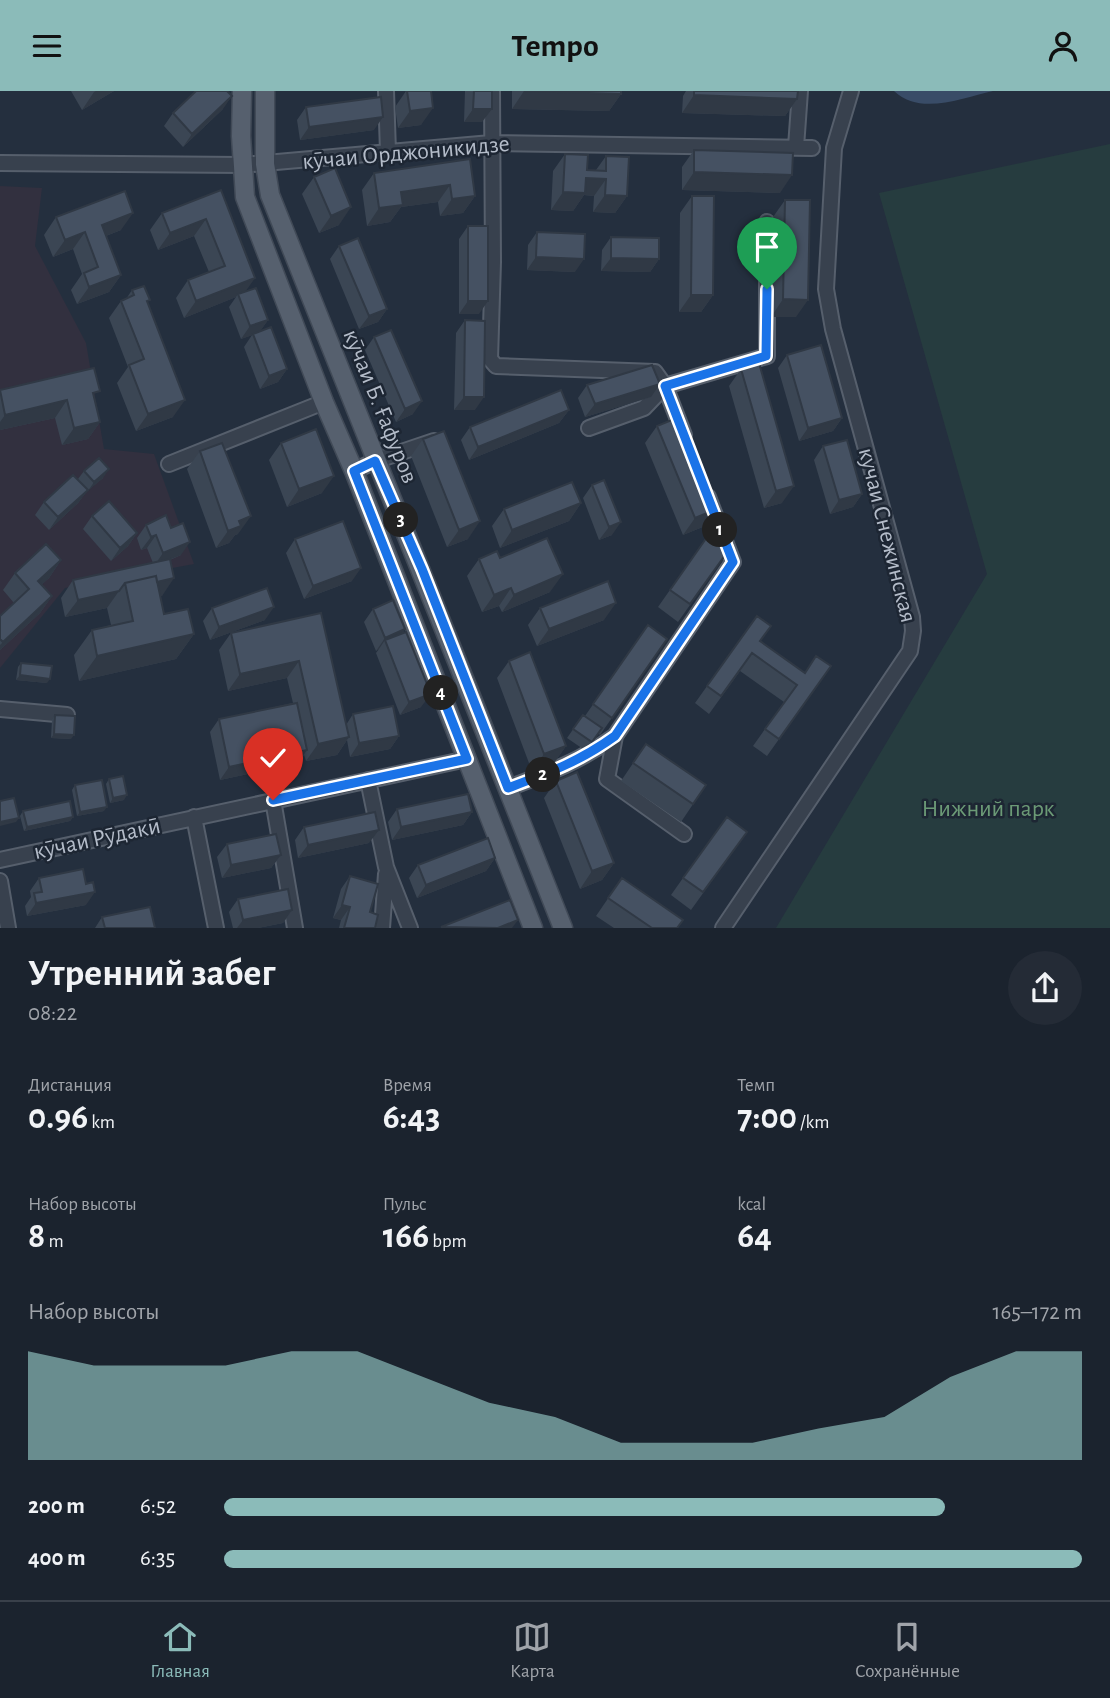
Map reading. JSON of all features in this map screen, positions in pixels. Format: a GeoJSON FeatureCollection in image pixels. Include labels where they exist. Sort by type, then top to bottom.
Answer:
{"type":"FeatureCollection","features":[{"type":"Feature","properties":{"kind":"main road","name":"кӯчаи Б. Ғафуров"},"geometry":{"type":"LineString","coordinates":[[242,91],[245,197],[533,928]]}},
{"type":"Feature","properties":{"kind":"main road","name":"кӯчаи Б. Ғафуров"},"geometry":{"type":"LineString","coordinates":[[265,91],[265,164],[270,195],[375,461],[422,569],[563,928]]}},
{"type":"Feature","properties":{"kind":"street"},"geometry":{"type":"LineString","coordinates":[[386,91],[388,152]]}},
{"type":"Feature","properties":{"kind":"street"},"geometry":{"type":"LineString","coordinates":[[492,91],[493,262],[489,359],[496,366],[654,372],[665,386],[691,451]]}},
{"type":"Feature","properties":{"kind":"street"},"geometry":{"type":"LineString","coordinates":[[796,148],[800,91]]}},
{"type":"Feature","properties":{"kind":"street","name":"кучаи Снежинская"},"geometry":{"type":"LineString","coordinates":[[723,928],[910,651],[912,617],[833,329],[826,289],[834,148],[851,91]]}},
{"type":"Feature","properties":{"kind":"street","name":"кӯчаи Орджоникидзе"},"geometry":{"type":"LineString","coordinates":[[0,163],[242,165],[491,143],[813,148]]}},
{"type":"Feature","properties":{"kind":"street"},"geometry":{"type":"LineString","coordinates":[[589,428],[644,408],[665,386],[766,356],[767,222]]}},
{"type":"Feature","properties":{"kind":"street"},"geometry":{"type":"LineString","coordinates":[[169,464],[324,402]]}},
{"type":"Feature","properties":{"kind":"street"},"geometry":{"type":"LineString","coordinates":[[354,471],[439,439],[443,452]]}},
{"type":"Feature","properties":{"kind":"street"},"geometry":{"type":"LineString","coordinates":[[508,788],[569,765],[589,755],[615,736],[733,562],[701,478]]}},
{"type":"Feature","properties":{"kind":"street"},"geometry":{"type":"LineString","coordinates":[[0,709],[67,715]]}},
{"type":"Feature","properties":{"kind":"street"},"geometry":{"type":"LineString","coordinates":[[615,736],[607,779],[684,834]]}},
{"type":"Feature","properties":{"kind":"street","name":"кӯчаи Рӯдакӣ"},"geometry":{"type":"LineString","coordinates":[[0,860],[467,759]]}},
{"type":"Feature","properties":{"kind":"street"},"geometry":{"type":"LineString","coordinates":[[368,780],[386,867],[410,928]]}},
{"type":"Feature","properties":{"kind":"street"},"geometry":{"type":"LineString","coordinates":[[273,800],[295,928]]}},
{"type":"Feature","properties":{"kind":"street","name":"кӯчаи Рӯдакӣ"},"geometry":{"type":"LineString","coordinates":[[194,817],[216,928]]}},
{"type":"Feature","properties":{"kind":"street"},"geometry":{"type":"LineString","coordinates":[[382,928],[386,867]]}},
{"type":"Feature","properties":{"kind":"street"},"geometry":{"type":"LineString","coordinates":[[0,881],[8,928]]}},
{"type":"Feature","properties":{"kind":"shaded area"},"geometry":{"type":"Polygon","coordinates":[[[0,186],[42,188],[35,246],[86,343],[104,449],[154,454],[194,564],[65,588],[0,668],[0,186]]]}},
{"type":"Feature","properties":{"kind":"green space","name":"Нижний парк"},"geometry":{"type":"Polygon","coordinates":[[[1110,144],[1110,928],[776,928],[987,574],[879,193],[1110,144]]]}},
{"type":"Feature","properties":{"kind":"water"},"geometry":{"type":"Polygon","coordinates":[[[894,91],[993,91],[955,101],[929,104],[916,103],[894,91]]]}},
{"type":"Feature","properties":{"kind":"building"},"geometry":{"type":"Polygon","coordinates":[[[196,91],[227,91],[232,96],[192,134],[173,113],[196,91]]]}},
{"type":"Feature","properties":{"kind":"building"},"geometry":{"type":"Polygon","coordinates":[[[407,91],[431,91],[433,108],[410,111],[407,91]]]}},
{"type":"Feature","properties":{"kind":"building"},"geometry":{"type":"Polygon","coordinates":[[[474,91],[492,91],[492,109],[473,109],[474,91]]]}},
{"type":"Feature","properties":{"kind":"building"},"geometry":{"type":"Polygon","coordinates":[[[524,91],[621,91],[621,94],[524,91]]]}},
{"type":"Feature","properties":{"kind":"building"},"geometry":{"type":"Polygon","coordinates":[[[694,91],[798,91],[797,99],[694,95],[694,91]]]}},
{"type":"Feature","properties":{"kind":"building"},"geometry":{"type":"Polygon","coordinates":[[[381,97],[383,117],[309,127],[306,107],[381,97]]]}},
{"type":"Feature","properties":{"kind":"building"},"geometry":{"type":"Polygon","coordinates":[[[694,150],[793,153],[792,175],[694,172],[694,150]]]}},
{"type":"Feature","properties":{"kind":"building"},"geometry":{"type":"Polygon","coordinates":[[[565,154],[588,155],[587,170],[606,171],[606,156],[629,157],[627,196],[605,195],[606,179],[586,178],[585,193],[563,192],[565,154]]]}},
{"type":"Feature","properties":{"kind":"building"},"geometry":{"type":"Polygon","coordinates":[[[470,159],[475,196],[452,199],[450,185],[401,192],[403,205],[379,208],[374,173],[470,159]]]}},
{"type":"Feature","properties":{"kind":"building"},"geometry":{"type":"Polygon","coordinates":[[[335,168],[351,207],[331,216],[314,177],[335,168]]]}},
{"type":"Feature","properties":{"kind":"building"},"geometry":{"type":"Polygon","coordinates":[[[221,190],[255,278],[196,301],[188,280],[225,266],[206,219],[170,233],[162,213],[221,190]]]}},
{"type":"Feature","properties":{"kind":"building"},"geometry":{"type":"Polygon","coordinates":[[[125,191],[133,213],[102,225],[121,275],[89,287],[84,273],[98,267],[85,232],[65,240],[56,217],[125,191]]]}},
{"type":"Feature","properties":{"kind":"building"},"geometry":{"type":"Polygon","coordinates":[[[692,196],[714,196],[713,295],[691,295],[692,196]]]}},
{"type":"Feature","properties":{"kind":"building"},"geometry":{"type":"Polygon","coordinates":[[[785,200],[810,200],[808,300],[783,299],[785,200]]]}},
{"type":"Feature","properties":{"kind":"building"},"geometry":{"type":"Polygon","coordinates":[[[468,226],[488,226],[488,301],[468,301],[468,226]]]}},
{"type":"Feature","properties":{"kind":"building"},"geometry":{"type":"Polygon","coordinates":[[[537,232],[585,234],[584,259],[536,257],[537,232]]]}},
{"type":"Feature","properties":{"kind":"building"},"geometry":{"type":"Polygon","coordinates":[[[611,237],[659,238],[659,259],[611,258],[611,237]]]}},
{"type":"Feature","properties":{"kind":"building"},"geometry":{"type":"Polygon","coordinates":[[[358,238],[387,309],[369,316],[339,246],[358,238]]]}},
{"type":"Feature","properties":{"kind":"building"},"geometry":{"type":"Polygon","coordinates":[[[144,286],[150,300],[147,301],[185,400],[148,414],[129,365],[144,359],[121,301],[134,295],[132,290],[144,286]]]}},
{"type":"Feature","properties":{"kind":"building"},"geometry":{"type":"Polygon","coordinates":[[[256,288],[268,320],[250,326],[238,294],[256,288]]]}},
{"type":"Feature","properties":{"kind":"building"},"geometry":{"type":"Polygon","coordinates":[[[465,320],[485,321],[484,397],[464,397],[465,320]]]}},
{"type":"Feature","properties":{"kind":"building"},"geometry":{"type":"Polygon","coordinates":[[[271,327],[287,369],[269,376],[253,334],[271,327]]]}},
{"type":"Feature","properties":{"kind":"building"},"geometry":{"type":"Polygon","coordinates":[[[391,330],[422,401],[405,409],[374,337],[391,330]]]}},
{"type":"Feature","properties":{"kind":"building"},"geometry":{"type":"Polygon","coordinates":[[[821,345],[842,418],[808,428],[787,355],[821,345]]]}},
{"type":"Feature","properties":{"kind":"building"},"geometry":{"type":"Polygon","coordinates":[[[759,363],[794,486],[776,491],[741,369],[759,363]]]}},
{"type":"Feature","properties":{"kind":"building"},"geometry":{"type":"Polygon","coordinates":[[[652,365],[660,384],[595,404],[587,385],[652,365]]]}},
{"type":"Feature","properties":{"kind":"building"},"geometry":{"type":"Polygon","coordinates":[[[94,368],[100,391],[93,393],[100,422],[74,428],[67,400],[5,415],[0,390],[94,368]]]}},
{"type":"Feature","properties":{"kind":"building"},"geometry":{"type":"Polygon","coordinates":[[[561,390],[569,410],[478,447],[470,427],[561,390]]]}},
{"type":"Feature","properties":{"kind":"building"},"geometry":{"type":"Polygon","coordinates":[[[679,417],[717,509],[695,518],[657,426],[679,417]]]}},
{"type":"Feature","properties":{"kind":"building"},"geometry":{"type":"Polygon","coordinates":[[[316,429],[334,476],[299,489],[281,443],[316,429]]]}},
{"type":"Feature","properties":{"kind":"building"},"geometry":{"type":"Polygon","coordinates":[[[444,431],[480,521],[459,530],[423,439],[444,431]]]}},
{"type":"Feature","properties":{"kind":"building"},"geometry":{"type":"Polygon","coordinates":[[[847,440],[862,494],[839,500],[823,446],[847,440]]]}},
{"type":"Feature","properties":{"kind":"building"},"geometry":{"type":"Polygon","coordinates":[[[222,443],[251,516],[239,521],[241,526],[228,531],[200,451],[222,443]]]}},
{"type":"Feature","properties":{"kind":"building"},"geometry":{"type":"Polygon","coordinates":[[[99,458],[109,469],[94,482],[84,471],[99,458]]]}},
{"type":"Feature","properties":{"kind":"building"},"geometry":{"type":"Polygon","coordinates":[[[73,475],[88,490],[58,517],[44,502],[73,475]]]}},
{"type":"Feature","properties":{"kind":"building"},"geometry":{"type":"Polygon","coordinates":[[[604,480],[621,522],[609,527],[592,485],[604,480]]]}},
{"type":"Feature","properties":{"kind":"building"},"geometry":{"type":"Polygon","coordinates":[[[572,482],[581,503],[512,530],[504,509],[572,482]]]}},
{"type":"Feature","properties":{"kind":"building"},"geometry":{"type":"Polygon","coordinates":[[[109,501],[137,533],[120,548],[92,516],[109,501]]]}},
{"type":"Feature","properties":{"kind":"building"},"geometry":{"type":"Polygon","coordinates":[[[166,515],[171,528],[183,523],[190,542],[163,553],[156,535],[151,537],[146,525],[166,515]]]}},
{"type":"Feature","properties":{"kind":"building"},"geometry":{"type":"Polygon","coordinates":[[[343,521],[361,568],[313,586],[295,539],[343,521]]]}},
{"type":"Feature","properties":{"kind":"building"},"geometry":{"type":"Polygon","coordinates":[[[712,530],[733,544],[690,604],[670,590],[712,530]]]}},
{"type":"Feature","properties":{"kind":"building"},"geometry":{"type":"Polygon","coordinates":[[[547,538],[563,574],[514,595],[511,588],[494,595],[479,559],[497,551],[500,558],[547,538]]]}},
{"type":"Feature","properties":{"kind":"building"},"geometry":{"type":"Polygon","coordinates":[[[46,544],[61,560],[38,581],[52,596],[3,642],[0,639],[0,616],[29,589],[15,573],[46,544]]]}},
{"type":"Feature","properties":{"kind":"building"},"geometry":{"type":"Polygon","coordinates":[[[170,559],[174,578],[157,582],[156,576],[125,583],[119,591],[78,600],[73,580],[170,559]]]}},
{"type":"Feature","properties":{"kind":"building"},"geometry":{"type":"Polygon","coordinates":[[[156,576],[164,614],[188,609],[194,634],[97,656],[92,630],[133,621],[125,583],[156,576]]]}},
{"type":"Feature","properties":{"kind":"building"},"geometry":{"type":"Polygon","coordinates":[[[608,581],[616,603],[549,629],[540,608],[608,581]]]}},
{"type":"Feature","properties":{"kind":"building"},"geometry":{"type":"Polygon","coordinates":[[[267,588],[274,607],[219,627],[212,608],[267,588]]]}},
{"type":"Feature","properties":{"kind":"building"},"geometry":{"type":"Polygon","coordinates":[[[393,600],[405,629],[385,638],[373,609],[393,600]]]}},
{"type":"Feature","properties":{"kind":"building"},"geometry":{"type":"Polygon","coordinates":[[[321,613],[349,737],[318,744],[299,661],[240,674],[231,633],[321,613]]]}},
{"type":"Feature","properties":{"kind":"building"},"geometry":{"type":"Polygon","coordinates":[[[757,616],[771,626],[760,641],[805,673],[816,656],[831,666],[779,739],[765,729],[797,685],[752,653],[721,696],[707,686],[757,616]]]}},
{"type":"Feature","properties":{"kind":"building"},"geometry":{"type":"Polygon","coordinates":[[[648,625],[667,639],[612,718],[593,704],[648,625]]]}},
{"type":"Feature","properties":{"kind":"building"},"geometry":{"type":"Polygon","coordinates":[[[406,632],[431,694],[409,702],[385,640],[406,632]]]}},
{"type":"Feature","properties":{"kind":"building"},"geometry":{"type":"Polygon","coordinates":[[[530,652],[566,746],[544,754],[509,661],[530,652]]]}},
{"type":"Feature","properties":{"kind":"building"},"geometry":{"type":"Polygon","coordinates":[[[21,663],[52,666],[50,679],[20,675],[21,663]]]}},
{"type":"Feature","properties":{"kind":"building"},"geometry":{"type":"Polygon","coordinates":[[[297,703],[307,750],[229,767],[219,719],[297,703]]]}},
{"type":"Feature","properties":{"kind":"building"},"geometry":{"type":"Polygon","coordinates":[[[393,706],[399,736],[359,743],[353,714],[393,706]]]}},
{"type":"Feature","properties":{"kind":"building"},"geometry":{"type":"Polygon","coordinates":[[[55,715],[75,716],[74,735],[54,734],[55,715]]]}},
{"type":"Feature","properties":{"kind":"building"},"geometry":{"type":"Polygon","coordinates":[[[583,715],[602,728],[592,742],[573,729],[583,715]]]}},
{"type":"Feature","properties":{"kind":"building"},"geometry":{"type":"Polygon","coordinates":[[[646,744],[706,785],[693,804],[633,763],[646,744]]]}},
{"type":"Feature","properties":{"kind":"building"},"geometry":{"type":"Polygon","coordinates":[[[577,772],[614,863],[592,871],[556,781],[577,772]]]}},
{"type":"Feature","properties":{"kind":"building"},"geometry":{"type":"Polygon","coordinates":[[[123,776],[127,795],[113,798],[109,779],[123,776]]]}},
{"type":"Feature","properties":{"kind":"building"},"geometry":{"type":"Polygon","coordinates":[[[102,780],[107,807],[80,812],[75,785],[102,780]]]}},
{"type":"Feature","properties":{"kind":"building"},"geometry":{"type":"Polygon","coordinates":[[[468,794],[472,812],[401,827],[397,809],[468,794]]]}},
{"type":"Feature","properties":{"kind":"building"},"geometry":{"type":"Polygon","coordinates":[[[14,798],[19,818],[0,822],[0,801],[14,798]]]}},
{"type":"Feature","properties":{"kind":"building"},"geometry":{"type":"Polygon","coordinates":[[[70,801],[73,817],[27,827],[23,811],[70,801]]]}},
{"type":"Feature","properties":{"kind":"building"},"geometry":{"type":"Polygon","coordinates":[[[375,812],[379,830],[308,845],[304,827],[375,812]]]}},
{"type":"Feature","properties":{"kind":"building"},"geometry":{"type":"Polygon","coordinates":[[[727,817],[747,832],[703,892],[683,878],[727,817]]]}},
{"type":"Feature","properties":{"kind":"building"},"geometry":{"type":"Polygon","coordinates":[[[276,834],[281,855],[231,865],[227,844],[276,834]]]}},
{"type":"Feature","properties":{"kind":"building"},"geometry":{"type":"Polygon","coordinates":[[[488,838],[495,858],[426,885],[418,865],[488,838]]]}},
{"type":"Feature","properties":{"kind":"building"},"geometry":{"type":"Polygon","coordinates":[[[83,869],[86,884],[93,882],[95,892],[36,903],[34,893],[42,892],[39,878],[83,869]]]}},
{"type":"Feature","properties":{"kind":"building"},"geometry":{"type":"Polygon","coordinates":[[[350,876],[378,884],[370,912],[378,915],[375,928],[344,928],[350,907],[342,905],[350,876]]]}},
{"type":"Feature","properties":{"kind":"building"},"geometry":{"type":"Polygon","coordinates":[[[622,878],[683,920],[677,928],[652,928],[608,898],[622,878]]]}},
{"type":"Feature","properties":{"kind":"building"},"geometry":{"type":"Polygon","coordinates":[[[288,889],[292,910],[243,920],[238,899],[288,889]]]}},
{"type":"Feature","properties":{"kind":"building"},"geometry":{"type":"Polygon","coordinates":[[[510,900],[518,920],[498,928],[441,927],[510,900]]]}},
{"type":"Feature","properties":{"kind":"building"},"geometry":{"type":"Polygon","coordinates":[[[150,907],[155,928],[105,928],[102,917],[150,907]]]}},
{"type":"Feature","properties":{"kind":"route"},"geometry":{"type":"LineString","coordinates":[[273,800],[467,759],[354,471],[375,461],[422,569],[508,788],[569,765],[589,755],[615,736],[733,562],[665,386],[766,356],[767,289]]}}]}
